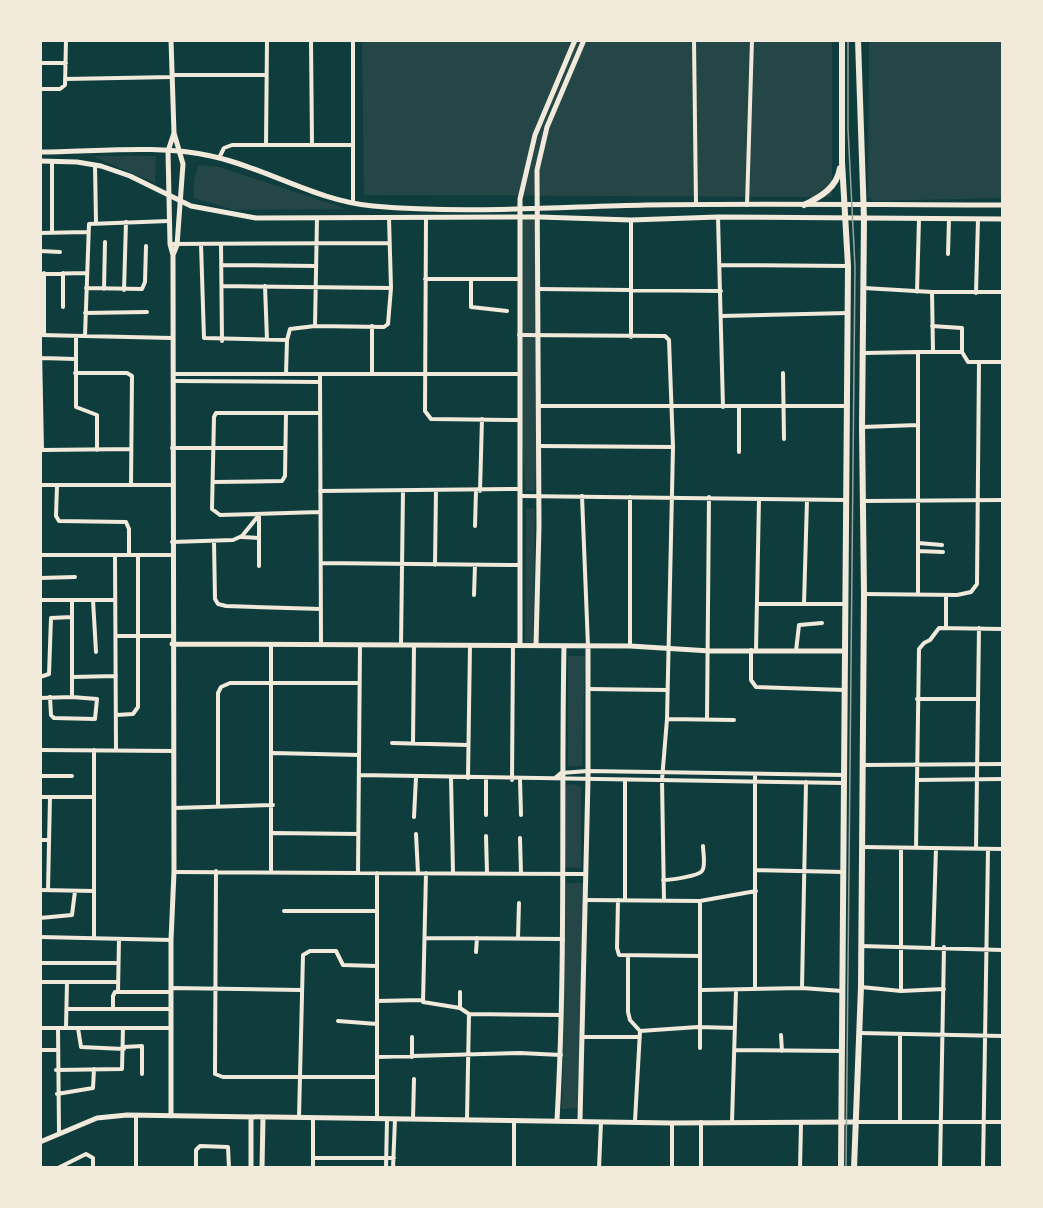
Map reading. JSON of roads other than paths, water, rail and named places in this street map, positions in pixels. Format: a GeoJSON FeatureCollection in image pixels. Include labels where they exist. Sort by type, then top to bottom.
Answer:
{"type":"FeatureCollection","features":[{"type":"Feature","properties":{"kind":"main road"},"geometry":{"type":"LineString","coordinates":[[841,1167],[848,313],[848,266],[842,162],[842,40]]}},
{"type":"Feature","properties":{"kind":"main road"},"geometry":{"type":"LineString","coordinates":[[854,1167],[861,987],[864,594],[861,427],[864,353],[864,219],[858,40]]}},
{"type":"Feature","properties":{"kind":"main road"},"geometry":{"type":"LineString","coordinates":[[804,205],[819,197],[833,184],[839,175],[842,162]]}},
{"type":"Feature","properties":{"kind":"street"},"geometry":{"type":"LineString","coordinates":[[40,89],[60,89],[65,85],[66,40]]}},
{"type":"Feature","properties":{"kind":"street"},"geometry":{"type":"LineString","coordinates":[[171,40],[174,133],[168,151],[170,244],[173,255],[174,872],[171,940],[171,1116]]}},
{"type":"Feature","properties":{"kind":"street"},"geometry":{"type":"LineString","coordinates":[[266,145],[267,40]]}},
{"type":"Feature","properties":{"kind":"street"},"geometry":{"type":"LineString","coordinates":[[311,40],[312,145]]}},
{"type":"Feature","properties":{"kind":"street"},"geometry":{"type":"LineString","coordinates":[[353,40],[353,204]]}},
{"type":"Feature","properties":{"kind":"street"},"geometry":{"type":"LineString","coordinates":[[512,780],[520,565],[519,208],[524,176],[536,135],[575,40]]}},
{"type":"Feature","properties":{"kind":"street"},"geometry":{"type":"LineString","coordinates":[[536,645],[539,495],[537,170],[543,141],[584,40]]}},
{"type":"Feature","properties":{"kind":"street"},"geometry":{"type":"LineString","coordinates":[[694,40],[696,205]]}},
{"type":"Feature","properties":{"kind":"street"},"geometry":{"type":"LineString","coordinates":[[747,205],[752,40]]}},
{"type":"Feature","properties":{"kind":"street"},"geometry":{"type":"LineString","coordinates":[[40,63],[66,63]]}},
{"type":"Feature","properties":{"kind":"street"},"geometry":{"type":"LineString","coordinates":[[65,79],[266,75]]}},
{"type":"Feature","properties":{"kind":"street"},"geometry":{"type":"LineString","coordinates":[[173,255],[177,244],[183,177],[182,152],[174,133]]}},
{"type":"Feature","properties":{"kind":"street"},"geometry":{"type":"LineString","coordinates":[[219,158],[228,146],[353,145]]}},
{"type":"Feature","properties":{"kind":"street"},"geometry":{"type":"LineString","coordinates":[[40,152],[182,152],[219,158],[353,204],[395,207],[1002,205]]}},
{"type":"Feature","properties":{"kind":"street"},"geometry":{"type":"LineString","coordinates":[[40,161],[95,165],[130,176],[180,202],[244,217],[426,216],[631,220],[718,217],[1002,219]]}},
{"type":"Feature","properties":{"kind":"street"},"geometry":{"type":"LineString","coordinates":[[52,161],[52,232]]}},
{"type":"Feature","properties":{"kind":"street"},"geometry":{"type":"LineString","coordinates":[[95,165],[96,222]]}},
{"type":"Feature","properties":{"kind":"street"},"geometry":{"type":"LineString","coordinates":[[426,216],[425,411],[431,419],[518,420]]}},
{"type":"Feature","properties":{"kind":"street"},"geometry":{"type":"LineString","coordinates":[[718,217],[723,407]]}},
{"type":"Feature","properties":{"kind":"street"},"geometry":{"type":"LineString","coordinates":[[315,326],[317,218]]}},
{"type":"Feature","properties":{"kind":"street"},"geometry":{"type":"LineString","coordinates":[[286,374],[287,340],[290,329],[388,324],[391,288],[389,218]]}},
{"type":"Feature","properties":{"kind":"street"},"geometry":{"type":"LineString","coordinates":[[917,292],[919,219]]}},
{"type":"Feature","properties":{"kind":"street"},"geometry":{"type":"LineString","coordinates":[[948,254],[949,219]]}},
{"type":"Feature","properties":{"kind":"street"},"geometry":{"type":"LineString","coordinates":[[976,293],[978,219]]}},
{"type":"Feature","properties":{"kind":"street"},"geometry":{"type":"LineString","coordinates":[[630,337],[631,220]]}},
{"type":"Feature","properties":{"kind":"street"},"geometry":{"type":"LineString","coordinates":[[124,290],[126,221]]}},
{"type":"Feature","properties":{"kind":"street"},"geometry":{"type":"LineString","coordinates":[[40,233],[87,229],[96,222],[169,221]]}},
{"type":"Feature","properties":{"kind":"street"},"geometry":{"type":"LineString","coordinates":[[85,336],[87,229]]}},
{"type":"Feature","properties":{"kind":"street"},"geometry":{"type":"LineString","coordinates":[[104,289],[105,242]]}},
{"type":"Feature","properties":{"kind":"street"},"geometry":{"type":"LineString","coordinates":[[170,244],[390,243]]}},
{"type":"Feature","properties":{"kind":"street"},"geometry":{"type":"LineString","coordinates":[[201,244],[202,335],[208,340],[287,340]]}},
{"type":"Feature","properties":{"kind":"street"},"geometry":{"type":"LineString","coordinates":[[221,244],[222,340]]}},
{"type":"Feature","properties":{"kind":"street"},"geometry":{"type":"LineString","coordinates":[[86,288],[139,291],[144,286],[146,246]]}},
{"type":"Feature","properties":{"kind":"street"},"geometry":{"type":"LineString","coordinates":[[40,251],[60,252]]}},
{"type":"Feature","properties":{"kind":"street"},"geometry":{"type":"LineString","coordinates":[[221,265],[316,266]]}},
{"type":"Feature","properties":{"kind":"street"},"geometry":{"type":"LineString","coordinates":[[720,266],[848,266]]}},
{"type":"Feature","properties":{"kind":"street"},"geometry":{"type":"LineString","coordinates":[[86,273],[42,273],[42,335],[172,338]]}},
{"type":"Feature","properties":{"kind":"street"},"geometry":{"type":"LineString","coordinates":[[63,273],[63,307]]}},
{"type":"Feature","properties":{"kind":"street"},"geometry":{"type":"LineString","coordinates":[[425,279],[519,279]]}},
{"type":"Feature","properties":{"kind":"street"},"geometry":{"type":"LineString","coordinates":[[471,279],[471,308],[507,310]]}},
{"type":"Feature","properties":{"kind":"street"},"geometry":{"type":"LineString","coordinates":[[265,285],[267,340]]}},
{"type":"Feature","properties":{"kind":"street"},"geometry":{"type":"LineString","coordinates":[[222,286],[316,285],[391,288]]}},
{"type":"Feature","properties":{"kind":"street"},"geometry":{"type":"LineString","coordinates":[[864,288],[917,292],[1002,292]]}},
{"type":"Feature","properties":{"kind":"street"},"geometry":{"type":"LineString","coordinates":[[539,289],[721,291]]}},
{"type":"Feature","properties":{"kind":"street"},"geometry":{"type":"LineString","coordinates":[[932,292],[933,351]]}},
{"type":"Feature","properties":{"kind":"street"},"geometry":{"type":"LineString","coordinates":[[85,313],[147,312]]}},
{"type":"Feature","properties":{"kind":"street"},"geometry":{"type":"LineString","coordinates":[[722,316],[848,313]]}},
{"type":"Feature","properties":{"kind":"street"},"geometry":{"type":"LineString","coordinates":[[372,326],[372,374]]}},
{"type":"Feature","properties":{"kind":"street"},"geometry":{"type":"LineString","coordinates":[[932,326],[962,328],[962,352],[968,362],[1002,362]]}},
{"type":"Feature","properties":{"kind":"street"},"geometry":{"type":"LineString","coordinates":[[518,335],[665,336],[669,340],[673,447],[667,719],[662,780],[664,901]]}},
{"type":"Feature","properties":{"kind":"street"},"geometry":{"type":"LineString","coordinates":[[76,336],[76,407],[94,413],[98,418],[97,450]]}},
{"type":"Feature","properties":{"kind":"street"},"geometry":{"type":"LineString","coordinates":[[40,349],[41,450],[131,449]]}},
{"type":"Feature","properties":{"kind":"street"},"geometry":{"type":"LineString","coordinates":[[918,352],[918,595]]}},
{"type":"Feature","properties":{"kind":"street"},"geometry":{"type":"LineString","coordinates":[[864,353],[962,352]]}},
{"type":"Feature","properties":{"kind":"street"},"geometry":{"type":"LineString","coordinates":[[41,358],[75,359]]}},
{"type":"Feature","properties":{"kind":"street"},"geometry":{"type":"LineString","coordinates":[[864,594],[946,596],[965,594],[975,589],[978,579],[979,362]]}},
{"type":"Feature","properties":{"kind":"street"},"geometry":{"type":"LineString","coordinates":[[75,373],[127,373],[132,376],[131,485]]}},
{"type":"Feature","properties":{"kind":"street"},"geometry":{"type":"LineString","coordinates":[[783,373],[784,439]]}},
{"type":"Feature","properties":{"kind":"street"},"geometry":{"type":"LineString","coordinates":[[172,378],[286,374],[518,374]]}},
{"type":"Feature","properties":{"kind":"street"},"geometry":{"type":"LineString","coordinates":[[320,375],[321,645]]}},
{"type":"Feature","properties":{"kind":"street"},"geometry":{"type":"LineString","coordinates":[[172,378],[320,381]]}},
{"type":"Feature","properties":{"kind":"street"},"geometry":{"type":"LineString","coordinates":[[539,406],[846,406]]}},
{"type":"Feature","properties":{"kind":"street"},"geometry":{"type":"LineString","coordinates":[[739,406],[739,452]]}},
{"type":"Feature","properties":{"kind":"street"},"geometry":{"type":"LineString","coordinates":[[320,413],[216,413],[214,417],[212,509],[216,514],[259,515],[321,512]]}},
{"type":"Feature","properties":{"kind":"street"},"geometry":{"type":"LineString","coordinates":[[213,482],[280,483],[285,476],[285,413]]}},
{"type":"Feature","properties":{"kind":"street"},"geometry":{"type":"LineString","coordinates":[[475,526],[482,419]]}},
{"type":"Feature","properties":{"kind":"street"},"geometry":{"type":"LineString","coordinates":[[861,427],[918,424]]}},
{"type":"Feature","properties":{"kind":"street"},"geometry":{"type":"LineString","coordinates":[[539,446],[673,447]]}},
{"type":"Feature","properties":{"kind":"street"},"geometry":{"type":"LineString","coordinates":[[172,448],[285,448]]}},
{"type":"Feature","properties":{"kind":"street"},"geometry":{"type":"LineString","coordinates":[[40,485],[172,485]]}},
{"type":"Feature","properties":{"kind":"street"},"geometry":{"type":"LineString","coordinates":[[57,485],[56,516],[60,521],[126,522],[129,529],[129,555]]}},
{"type":"Feature","properties":{"kind":"street"},"geometry":{"type":"LineString","coordinates":[[320,490],[520,489]]}},
{"type":"Feature","properties":{"kind":"street"},"geometry":{"type":"LineString","coordinates":[[401,645],[403,490]]}},
{"type":"Feature","properties":{"kind":"street"},"geometry":{"type":"LineString","coordinates":[[435,565],[436,490]]}},
{"type":"Feature","properties":{"kind":"street"},"geometry":{"type":"LineString","coordinates":[[520,496],[846,500]]}},
{"type":"Feature","properties":{"kind":"street"},"geometry":{"type":"LineString","coordinates":[[580,1120],[588,779],[588,646],[582,496]]}},
{"type":"Feature","properties":{"kind":"street"},"geometry":{"type":"LineString","coordinates":[[630,496],[630,646]]}},
{"type":"Feature","properties":{"kind":"street"},"geometry":{"type":"LineString","coordinates":[[707,718],[710,651],[709,497]]}},
{"type":"Feature","properties":{"kind":"street"},"geometry":{"type":"LineString","coordinates":[[759,499],[758,604],[751,680],[756,687],[845,690]]}},
{"type":"Feature","properties":{"kind":"street"},"geometry":{"type":"LineString","coordinates":[[804,604],[807,500]]}},
{"type":"Feature","properties":{"kind":"street"},"geometry":{"type":"LineString","coordinates":[[862,501],[1002,500]]}},
{"type":"Feature","properties":{"kind":"street"},"geometry":{"type":"LineString","coordinates":[[242,537],[259,515]]}},
{"type":"Feature","properties":{"kind":"street"},"geometry":{"type":"LineString","coordinates":[[259,515],[259,566]]}},
{"type":"Feature","properties":{"kind":"street"},"geometry":{"type":"LineString","coordinates":[[172,542],[214,542],[242,537],[259,538]]}},
{"type":"Feature","properties":{"kind":"street"},"geometry":{"type":"LineString","coordinates":[[214,542],[215,599],[218,604],[321,609]]}},
{"type":"Feature","properties":{"kind":"street"},"geometry":{"type":"LineString","coordinates":[[918,543],[942,545]]}},
{"type":"Feature","properties":{"kind":"street"},"geometry":{"type":"LineString","coordinates":[[918,550],[943,552]]}},
{"type":"Feature","properties":{"kind":"street"},"geometry":{"type":"LineString","coordinates":[[40,555],[172,555]]}},
{"type":"Feature","properties":{"kind":"street"},"geometry":{"type":"LineString","coordinates":[[115,555],[116,749]]}},
{"type":"Feature","properties":{"kind":"street"},"geometry":{"type":"LineString","coordinates":[[116,715],[133,714],[138,710],[138,555]]}},
{"type":"Feature","properties":{"kind":"street"},"geometry":{"type":"LineString","coordinates":[[321,563],[520,565]]}},
{"type":"Feature","properties":{"kind":"street"},"geometry":{"type":"LineString","coordinates":[[474,595],[475,565]]}},
{"type":"Feature","properties":{"kind":"street"},"geometry":{"type":"LineString","coordinates":[[40,578],[75,577]]}},
{"type":"Feature","properties":{"kind":"street"},"geometry":{"type":"LineString","coordinates":[[946,596],[946,628]]}},
{"type":"Feature","properties":{"kind":"street"},"geometry":{"type":"LineString","coordinates":[[40,600],[115,600]]}},
{"type":"Feature","properties":{"kind":"street"},"geometry":{"type":"LineString","coordinates":[[72,600],[72,697]]}},
{"type":"Feature","properties":{"kind":"street"},"geometry":{"type":"LineString","coordinates":[[93,600],[96,652]]}},
{"type":"Feature","properties":{"kind":"street"},"geometry":{"type":"LineString","coordinates":[[758,604],[846,604]]}},
{"type":"Feature","properties":{"kind":"street"},"geometry":{"type":"LineString","coordinates":[[40,677],[49,674],[49,622],[55,617],[72,617]]}},
{"type":"Feature","properties":{"kind":"street"},"geometry":{"type":"LineString","coordinates":[[796,651],[799,625],[822,623]]}},
{"type":"Feature","properties":{"kind":"street"},"geometry":{"type":"LineString","coordinates":[[976,849],[979,628]]}},
{"type":"Feature","properties":{"kind":"street"},"geometry":{"type":"LineString","coordinates":[[916,848],[919,648],[930,640],[936,629],[1002,629]]}},
{"type":"Feature","properties":{"kind":"street"},"geometry":{"type":"LineString","coordinates":[[116,636],[172,636]]}},
{"type":"Feature","properties":{"kind":"street"},"geometry":{"type":"LineString","coordinates":[[172,644],[536,645],[630,646],[710,651],[845,651]]}},
{"type":"Feature","properties":{"kind":"street"},"geometry":{"type":"LineString","coordinates":[[271,644],[273,753],[271,870]]}},
{"type":"Feature","properties":{"kind":"street"},"geometry":{"type":"LineString","coordinates":[[358,873],[360,645]]}},
{"type":"Feature","properties":{"kind":"street"},"geometry":{"type":"LineString","coordinates":[[413,743],[414,645]]}},
{"type":"Feature","properties":{"kind":"street"},"geometry":{"type":"LineString","coordinates":[[468,778],[470,645]]}},
{"type":"Feature","properties":{"kind":"street"},"geometry":{"type":"LineString","coordinates":[[557,1120],[561,1055],[563,939],[559,777],[564,646]]}},
{"type":"Feature","properties":{"kind":"street"},"geometry":{"type":"LineString","coordinates":[[72,677],[116,676]]}},
{"type":"Feature","properties":{"kind":"street"},"geometry":{"type":"LineString","coordinates":[[218,806],[218,693],[221,687],[230,683],[359,683]]}},
{"type":"Feature","properties":{"kind":"street"},"geometry":{"type":"LineString","coordinates":[[588,689],[667,690]]}},
{"type":"Feature","properties":{"kind":"street"},"geometry":{"type":"LineString","coordinates":[[40,698],[72,697],[98,700],[95,719],[54,718],[51,715],[50,698]]}},
{"type":"Feature","properties":{"kind":"street"},"geometry":{"type":"LineString","coordinates":[[917,699],[977,699]]}},
{"type":"Feature","properties":{"kind":"street"},"geometry":{"type":"LineString","coordinates":[[667,719],[734,720]]}},
{"type":"Feature","properties":{"kind":"street"},"geometry":{"type":"LineString","coordinates":[[392,743],[468,745]]}},
{"type":"Feature","properties":{"kind":"street"},"geometry":{"type":"LineString","coordinates":[[40,750],[174,751]]}},
{"type":"Feature","properties":{"kind":"street"},"geometry":{"type":"LineString","coordinates":[[94,750],[94,938]]}},
{"type":"Feature","properties":{"kind":"street"},"geometry":{"type":"LineString","coordinates":[[273,753],[359,755]]}},
{"type":"Feature","properties":{"kind":"street"},"geometry":{"type":"LineString","coordinates":[[862,765],[1002,764]]}},
{"type":"Feature","properties":{"kind":"street"},"geometry":{"type":"LineString","coordinates":[[559,777],[588,771],[844,775]]}},
{"type":"Feature","properties":{"kind":"street"},"geometry":{"type":"LineString","coordinates":[[755,775],[755,989]]}},
{"type":"Feature","properties":{"kind":"street"},"geometry":{"type":"LineString","coordinates":[[40,776],[72,776]]}},
{"type":"Feature","properties":{"kind":"street"},"geometry":{"type":"LineString","coordinates":[[359,776],[512,780],[559,777],[755,783],[844,783]]}},
{"type":"Feature","properties":{"kind":"street"},"geometry":{"type":"LineString","coordinates":[[802,988],[806,872],[806,776]]}},
{"type":"Feature","properties":{"kind":"street"},"geometry":{"type":"LineString","coordinates":[[414,817],[416,777]]}},
{"type":"Feature","properties":{"kind":"street"},"geometry":{"type":"LineString","coordinates":[[451,778],[453,873]]}},
{"type":"Feature","properties":{"kind":"street"},"geometry":{"type":"LineString","coordinates":[[486,778],[486,815]]}},
{"type":"Feature","properties":{"kind":"street"},"geometry":{"type":"LineString","coordinates":[[520,779],[521,815]]}},
{"type":"Feature","properties":{"kind":"street"},"geometry":{"type":"LineString","coordinates":[[917,780],[1002,779]]}},
{"type":"Feature","properties":{"kind":"street"},"geometry":{"type":"LineString","coordinates":[[625,780],[625,900]]}},
{"type":"Feature","properties":{"kind":"street"},"geometry":{"type":"LineString","coordinates":[[40,797],[94,797]]}},
{"type":"Feature","properties":{"kind":"street"},"geometry":{"type":"LineString","coordinates":[[48,890],[50,797]]}},
{"type":"Feature","properties":{"kind":"street"},"geometry":{"type":"LineString","coordinates":[[174,808],[273,805]]}},
{"type":"Feature","properties":{"kind":"street"},"geometry":{"type":"LineString","coordinates":[[273,832],[358,834]]}},
{"type":"Feature","properties":{"kind":"street"},"geometry":{"type":"LineString","coordinates":[[416,834],[418,873]]}},
{"type":"Feature","properties":{"kind":"street"},"geometry":{"type":"LineString","coordinates":[[486,836],[487,873]]}},
{"type":"Feature","properties":{"kind":"street"},"geometry":{"type":"LineString","coordinates":[[520,838],[521,874]]}},
{"type":"Feature","properties":{"kind":"street"},"geometry":{"type":"LineString","coordinates":[[40,840],[49,840]]}},
{"type":"Feature","properties":{"kind":"street"},"geometry":{"type":"LineString","coordinates":[[663,880],[677,880],[700,873],[703,869],[703,846]]}},
{"type":"Feature","properties":{"kind":"street"},"geometry":{"type":"LineString","coordinates":[[861,847],[1002,849]]}},
{"type":"Feature","properties":{"kind":"street"},"geometry":{"type":"LineString","coordinates":[[901,848],[901,991]]}},
{"type":"Feature","properties":{"kind":"street"},"geometry":{"type":"LineString","coordinates":[[933,947],[936,848]]}},
{"type":"Feature","properties":{"kind":"street"},"geometry":{"type":"LineString","coordinates":[[983,1167],[988,849]]}},
{"type":"Feature","properties":{"kind":"street"},"geometry":{"type":"LineString","coordinates":[[174,872],[271,870],[358,873],[585,874]]}},
{"type":"Feature","properties":{"kind":"street"},"geometry":{"type":"LineString","coordinates":[[756,870],[844,872]]}},
{"type":"Feature","properties":{"kind":"street"},"geometry":{"type":"LineString","coordinates":[[216,871],[215,1074],[223,1077],[377,1077]]}},
{"type":"Feature","properties":{"kind":"street"},"geometry":{"type":"LineString","coordinates":[[376,1118],[377,873]]}},
{"type":"Feature","properties":{"kind":"street"},"geometry":{"type":"LineString","coordinates":[[422,1000],[426,873]]}},
{"type":"Feature","properties":{"kind":"street"},"geometry":{"type":"LineString","coordinates":[[40,890],[94,891]]}},
{"type":"Feature","properties":{"kind":"street"},"geometry":{"type":"LineString","coordinates":[[40,918],[72,915],[75,891]]}},
{"type":"Feature","properties":{"kind":"street"},"geometry":{"type":"LineString","coordinates":[[586,900],[700,901],[756,891]]}},
{"type":"Feature","properties":{"kind":"street"},"geometry":{"type":"LineString","coordinates":[[618,900],[617,948],[621,956],[700,957]]}},
{"type":"Feature","properties":{"kind":"street"},"geometry":{"type":"LineString","coordinates":[[700,901],[698,1027],[700,1048]]}},
{"type":"Feature","properties":{"kind":"street"},"geometry":{"type":"LineString","coordinates":[[518,938],[519,903]]}},
{"type":"Feature","properties":{"kind":"street"},"geometry":{"type":"LineString","coordinates":[[284,911],[377,911]]}},
{"type":"Feature","properties":{"kind":"street"},"geometry":{"type":"LineString","coordinates":[[40,938],[171,940]]}},
{"type":"Feature","properties":{"kind":"street"},"geometry":{"type":"LineString","coordinates":[[425,938],[563,939]]}},
{"type":"Feature","properties":{"kind":"street"},"geometry":{"type":"LineString","coordinates":[[476,952],[477,938]]}},
{"type":"Feature","properties":{"kind":"street"},"geometry":{"type":"LineString","coordinates":[[118,939],[118,992]]}},
{"type":"Feature","properties":{"kind":"street"},"geometry":{"type":"LineString","coordinates":[[861,946],[1002,950]]}},
{"type":"Feature","properties":{"kind":"street"},"geometry":{"type":"LineString","coordinates":[[940,1167],[944,947]]}},
{"type":"Feature","properties":{"kind":"street"},"geometry":{"type":"LineString","coordinates":[[298,1118],[301,958],[306,952],[336,951],[343,965],[377,966]]}},
{"type":"Feature","properties":{"kind":"street"},"geometry":{"type":"LineString","coordinates":[[628,956],[626,996],[630,1020],[640,1031],[698,1027],[735,1028]]}},
{"type":"Feature","properties":{"kind":"street"},"geometry":{"type":"LineString","coordinates":[[40,963],[118,963]]}},
{"type":"Feature","properties":{"kind":"street"},"geometry":{"type":"LineString","coordinates":[[40,982],[118,982]]}},
{"type":"Feature","properties":{"kind":"street"},"geometry":{"type":"LineString","coordinates":[[66,1028],[67,982]]}},
{"type":"Feature","properties":{"kind":"street"},"geometry":{"type":"LineString","coordinates":[[861,987],[901,991],[944,989]]}},
{"type":"Feature","properties":{"kind":"street"},"geometry":{"type":"LineString","coordinates":[[700,990],[802,988],[842,991]]}},
{"type":"Feature","properties":{"kind":"street"},"geometry":{"type":"LineString","coordinates":[[112,1009],[113,993],[118,992],[214,989],[300,990]]}},
{"type":"Feature","properties":{"kind":"street"},"geometry":{"type":"LineString","coordinates":[[732,1122],[736,991]]}},
{"type":"Feature","properties":{"kind":"street"},"geometry":{"type":"LineString","coordinates":[[460,992],[460,1008]]}},
{"type":"Feature","properties":{"kind":"street"},"geometry":{"type":"LineString","coordinates":[[377,1000],[422,1000],[427,1005],[460,1008],[469,1014],[561,1015]]}},
{"type":"Feature","properties":{"kind":"street"},"geometry":{"type":"LineString","coordinates":[[67,1009],[171,1009]]}},
{"type":"Feature","properties":{"kind":"street"},"geometry":{"type":"LineString","coordinates":[[467,1119],[469,1014]]}},
{"type":"Feature","properties":{"kind":"street"},"geometry":{"type":"LineString","coordinates":[[338,1021],[377,1024]]}},
{"type":"Feature","properties":{"kind":"street"},"geometry":{"type":"LineString","coordinates":[[40,1028],[171,1028]]}},
{"type":"Feature","properties":{"kind":"street"},"geometry":{"type":"LineString","coordinates":[[58,1028],[56,1070],[59,1132]]}},
{"type":"Feature","properties":{"kind":"street"},"geometry":{"type":"LineString","coordinates":[[78,1028],[81,1047],[142,1046],[142,1074]]}},
{"type":"Feature","properties":{"kind":"street"},"geometry":{"type":"LineString","coordinates":[[56,1070],[119,1069],[124,1065],[123,1029]]}},
{"type":"Feature","properties":{"kind":"street"},"geometry":{"type":"LineString","coordinates":[[635,1121],[640,1031]]}},
{"type":"Feature","properties":{"kind":"street"},"geometry":{"type":"LineString","coordinates":[[859,1033],[1002,1036]]}},
{"type":"Feature","properties":{"kind":"street"},"geometry":{"type":"LineString","coordinates":[[781,1035],[782,1051]]}},
{"type":"Feature","properties":{"kind":"street"},"geometry":{"type":"LineString","coordinates":[[900,1035],[900,1122]]}},
{"type":"Feature","properties":{"kind":"street"},"geometry":{"type":"LineString","coordinates":[[411,1037],[412,1057]]}},
{"type":"Feature","properties":{"kind":"street"},"geometry":{"type":"LineString","coordinates":[[583,1037],[640,1037]]}},
{"type":"Feature","properties":{"kind":"street"},"geometry":{"type":"LineString","coordinates":[[40,1050],[57,1050]]}},
{"type":"Feature","properties":{"kind":"street"},"geometry":{"type":"LineString","coordinates":[[735,1050],[842,1051]]}},
{"type":"Feature","properties":{"kind":"street"},"geometry":{"type":"LineString","coordinates":[[377,1057],[470,1054],[561,1055]]}},
{"type":"Feature","properties":{"kind":"street"},"geometry":{"type":"LineString","coordinates":[[57,1094],[93,1089],[94,1069]]}},
{"type":"Feature","properties":{"kind":"street"},"geometry":{"type":"LineString","coordinates":[[413,1119],[414,1079]]}},
{"type":"Feature","properties":{"kind":"street"},"geometry":{"type":"LineString","coordinates":[[136,1115],[136,1167]]}},
{"type":"Feature","properties":{"kind":"street"},"geometry":{"type":"LineString","coordinates":[[40,1142],[59,1132],[97,1118],[136,1115],[672,1123],[1002,1122]]}},
{"type":"Feature","properties":{"kind":"street"},"geometry":{"type":"LineString","coordinates":[[251,1117],[251,1167]]}},
{"type":"Feature","properties":{"kind":"street"},"geometry":{"type":"LineString","coordinates":[[262,1167],[263,1117]]}},
{"type":"Feature","properties":{"kind":"street"},"geometry":{"type":"LineString","coordinates":[[313,1167],[314,1118]]}},
{"type":"Feature","properties":{"kind":"street"},"geometry":{"type":"LineString","coordinates":[[386,1167],[387,1118]]}},
{"type":"Feature","properties":{"kind":"street"},"geometry":{"type":"LineString","coordinates":[[393,1167],[395,1119]]}},
{"type":"Feature","properties":{"kind":"street"},"geometry":{"type":"LineString","coordinates":[[514,1120],[514,1167]]}},
{"type":"Feature","properties":{"kind":"street"},"geometry":{"type":"LineString","coordinates":[[599,1167],[601,1121]]}},
{"type":"Feature","properties":{"kind":"street"},"geometry":{"type":"LineString","coordinates":[[701,1122],[701,1167]]}},
{"type":"Feature","properties":{"kind":"street"},"geometry":{"type":"LineString","coordinates":[[672,1123],[672,1167]]}},
{"type":"Feature","properties":{"kind":"street"},"geometry":{"type":"LineString","coordinates":[[800,1167],[801,1124]]}},
{"type":"Feature","properties":{"kind":"street"},"geometry":{"type":"LineString","coordinates":[[196,1167],[196,1150],[200,1146],[227,1146],[229,1167]]}},
{"type":"Feature","properties":{"kind":"street"},"geometry":{"type":"LineString","coordinates":[[58,1167],[86,1154],[93,1158],[93,1167]]}},
{"type":"Feature","properties":{"kind":"street"},"geometry":{"type":"LineString","coordinates":[[313,1158],[394,1158]]}},
{"type":"Feature","properties":{"kind":"tram line"},"geometry":{"type":"LineString","coordinates":[[846,1168],[855,267],[848,129],[848,40]]}}]}
